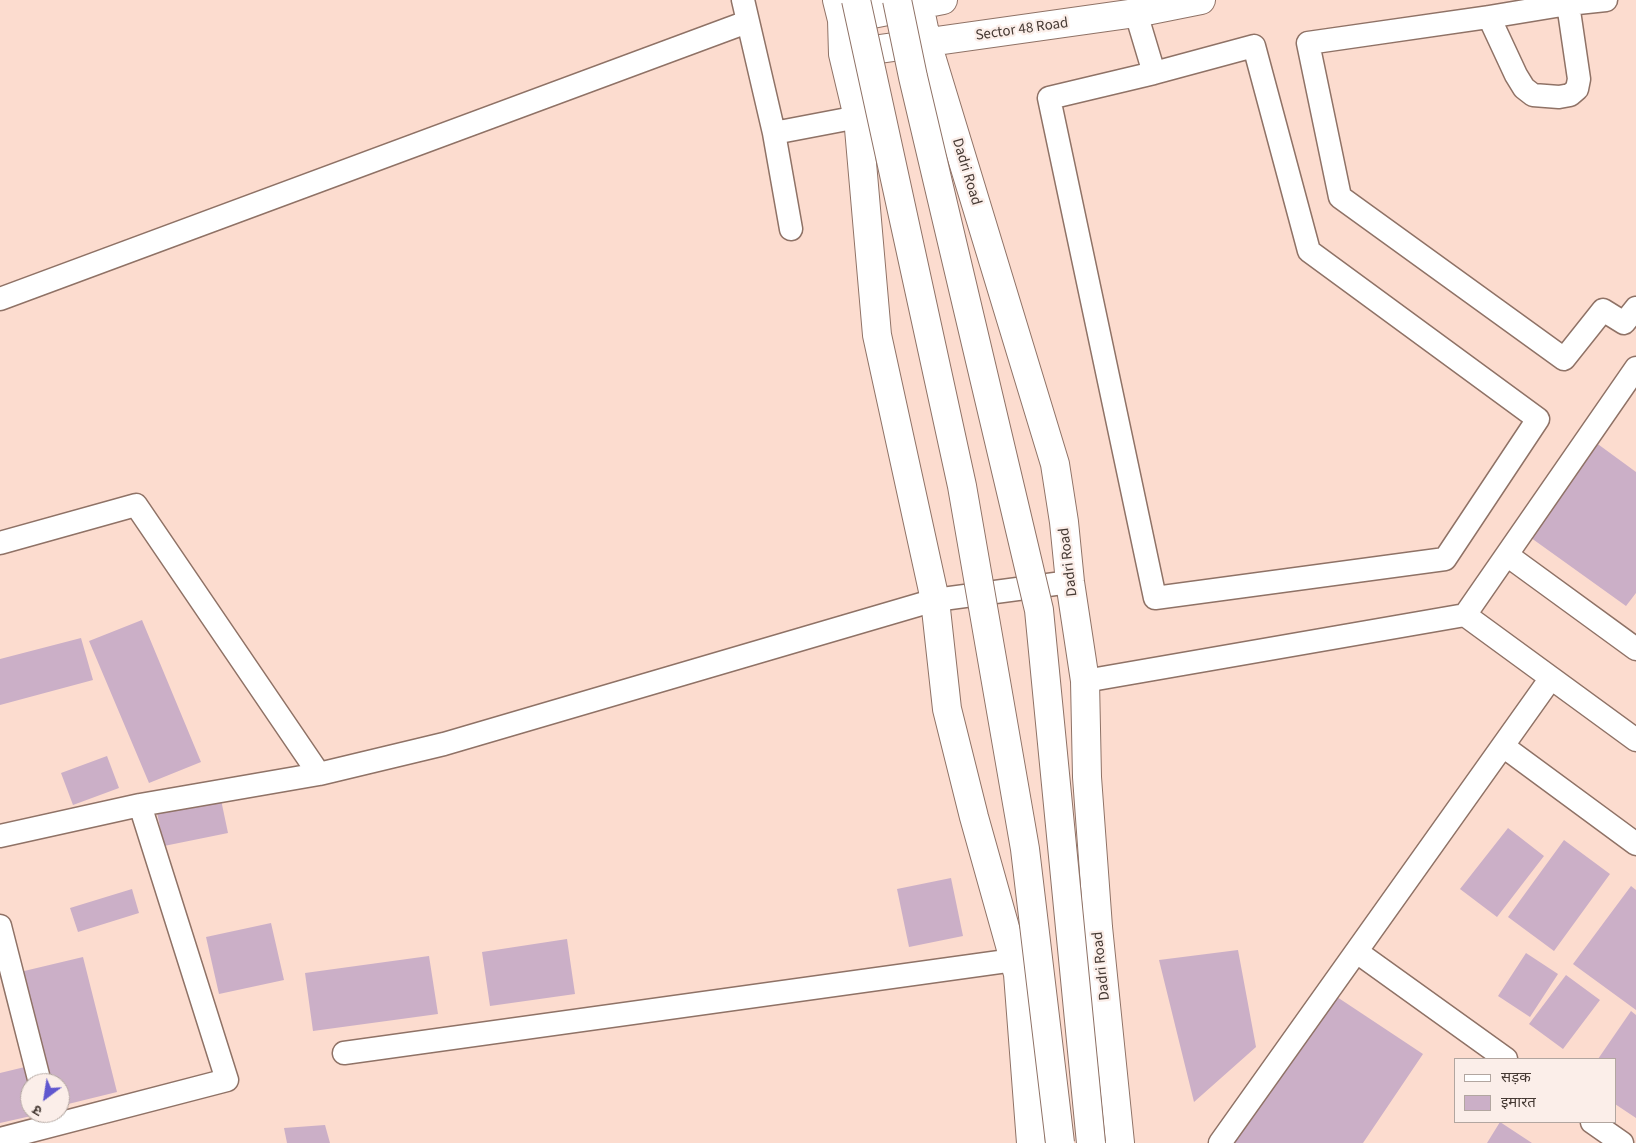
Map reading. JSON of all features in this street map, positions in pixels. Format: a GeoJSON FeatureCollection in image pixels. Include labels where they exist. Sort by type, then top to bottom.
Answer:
{"type":"FeatureCollection","features":[{"type":"Feature","properties":{"kind":"street"},"geometry":{"type":"LineString","coordinates":[[743,0],[774,133],[791,229]]}},
{"type":"Feature","properties":{"kind":"street","name":"Sector 48 Road"},"geometry":{"type":"LineString","coordinates":[[843,54],[1136,14],[1201,0]]}},
{"type":"Feature","properties":{"kind":"street"},"geometry":{"type":"LineString","coordinates":[[1606,0],[1568,4],[1535,4],[1489,17],[1308,43],[1340,197],[1564,359],[1603,310],[1624,323],[1636,308]]}},
{"type":"Feature","properties":{"kind":"street"},"geometry":{"type":"LineString","coordinates":[[845,7],[919,1],[913,77],[1039,610],[1091,1143]]}},
{"type":"Feature","properties":{"kind":"street","name":"Dadri Road"},"geometry":{"type":"LineString","coordinates":[[919,1],[927,43],[1055,464],[1064,522],[1070,582],[1086,681],[1087,777],[1095,888],[1120,1143]]}},
{"type":"Feature","properties":{"kind":"street"},"geometry":{"type":"LineString","coordinates":[[1489,17],[1524,88],[1533,95],[1559,97],[1570,95],[1577,89],[1579,79],[1568,4]]}},
{"type":"Feature","properties":{"kind":"street"},"geometry":{"type":"LineString","coordinates":[[845,7],[843,54],[858,117],[876,335],[936,600],[947,709],[974,817],[1018,974],[1031,1143]]}},
{"type":"Feature","properties":{"kind":"street"},"geometry":{"type":"LineString","coordinates":[[845,7],[962,486],[1025,849],[1060,1143]]}},
{"type":"Feature","properties":{"kind":"street"},"geometry":{"type":"LineString","coordinates":[[1136,14],[1154,73]]}},
{"type":"Feature","properties":{"kind":"street"},"geometry":{"type":"LineString","coordinates":[[0,299],[747,22]]}},
{"type":"Feature","properties":{"kind":"street"},"geometry":{"type":"LineString","coordinates":[[1254,46],[1309,251],[1538,419],[1445,559],[1155,598],[1049,98],[1154,73],[1254,46]]}},
{"type":"Feature","properties":{"kind":"street"},"geometry":{"type":"LineString","coordinates":[[774,133],[858,117]]}},
{"type":"Feature","properties":{"kind":"street"},"geometry":{"type":"LineString","coordinates":[[1086,681],[1465,615],[1636,368]]}},
{"type":"Feature","properties":{"kind":"street"},"geometry":{"type":"LineString","coordinates":[[0,543],[136,505],[319,774]]}},
{"type":"Feature","properties":{"kind":"street"},"geometry":{"type":"LineString","coordinates":[[1507,555],[1636,649]]}},
{"type":"Feature","properties":{"kind":"street"},"geometry":{"type":"LineString","coordinates":[[0,836],[140,805],[319,774],[444,744],[936,600],[1070,582]]}},
{"type":"Feature","properties":{"kind":"street"},"geometry":{"type":"LineString","coordinates":[[1465,615],[1636,740]]}},
{"type":"Feature","properties":{"kind":"street"},"geometry":{"type":"LineString","coordinates":[[1220,1143],[1551,678]]}},
{"type":"Feature","properties":{"kind":"street"},"geometry":{"type":"LineString","coordinates":[[1502,746],[1636,844]]}},
{"type":"Feature","properties":{"kind":"street"},"geometry":{"type":"LineString","coordinates":[[70,1115],[227,1080],[140,805]]}},
{"type":"Feature","properties":{"kind":"street"},"geometry":{"type":"LineString","coordinates":[[0,926],[37,1073]]}},
{"type":"Feature","properties":{"kind":"street"},"geometry":{"type":"LineString","coordinates":[[1356,952],[1505,1058]]}},
{"type":"Feature","properties":{"kind":"street"},"geometry":{"type":"LineString","coordinates":[[344,1053],[1014,960]]}},
{"type":"Feature","properties":{"kind":"street"},"geometry":{"type":"LineString","coordinates":[[0,1139],[41,1123]]}},
{"type":"Feature","properties":{"kind":"street"},"geometry":{"type":"LineString","coordinates":[[1593,1123],[1622,1143]]}},
{"type":"Feature","properties":{"kind":"building"},"geometry":{"type":"Polygon","coordinates":[[[1595,442],[1636,472],[1636,593],[1626,606],[1527,535],[1595,442]]]}},
{"type":"Feature","properties":{"kind":"building"},"geometry":{"type":"Polygon","coordinates":[[[142,620],[201,762],[149,783],[89,641],[142,620]]]}},
{"type":"Feature","properties":{"kind":"building"},"geometry":{"type":"Polygon","coordinates":[[[81,638],[93,680],[0,705],[0,659],[81,638]]]}},
{"type":"Feature","properties":{"kind":"building"},"geometry":{"type":"Polygon","coordinates":[[[107,756],[119,788],[73,805],[61,773],[107,756]]]}},
{"type":"Feature","properties":{"kind":"building"},"geometry":{"type":"Polygon","coordinates":[[[220,795],[228,833],[164,846],[156,808],[220,795]]]}},
{"type":"Feature","properties":{"kind":"building"},"geometry":{"type":"Polygon","coordinates":[[[1508,828],[1544,856],[1497,917],[1460,889],[1508,828]]]}},
{"type":"Feature","properties":{"kind":"building"},"geometry":{"type":"Polygon","coordinates":[[[1564,840],[1610,874],[1554,951],[1508,917],[1564,840]]]}},
{"type":"Feature","properties":{"kind":"building"},"geometry":{"type":"Polygon","coordinates":[[[951,878],[963,936],[909,947],[897,889],[951,878]]]}},
{"type":"Feature","properties":{"kind":"building"},"geometry":{"type":"Polygon","coordinates":[[[1631,886],[1636,890],[1636,1010],[1573,964],[1631,886]]]}},
{"type":"Feature","properties":{"kind":"building"},"geometry":{"type":"Polygon","coordinates":[[[132,889],[139,913],[78,932],[70,908],[132,889]]]}},
{"type":"Feature","properties":{"kind":"building"},"geometry":{"type":"Polygon","coordinates":[[[271,923],[284,980],[219,994],[206,937],[271,923]]]}},
{"type":"Feature","properties":{"kind":"building"},"geometry":{"type":"Polygon","coordinates":[[[567,939],[575,994],[490,1006],[482,952],[567,939]]]}},
{"type":"Feature","properties":{"kind":"building"},"geometry":{"type":"Polygon","coordinates":[[[1238,950],[1256,1047],[1194,1102],[1159,960],[1238,950]]]}},
{"type":"Feature","properties":{"kind":"building"},"geometry":{"type":"Polygon","coordinates":[[[1526,953],[1558,974],[1530,1017],[1498,996],[1526,953]]]}},
{"type":"Feature","properties":{"kind":"building"},"geometry":{"type":"Polygon","coordinates":[[[429,956],[438,1014],[313,1031],[305,973],[429,956]]]}},
{"type":"Feature","properties":{"kind":"building"},"geometry":{"type":"Polygon","coordinates":[[[83,957],[117,1092],[70,1104],[70,1073],[45,1073],[20,972],[83,957]]]}},
{"type":"Feature","properties":{"kind":"building"},"geometry":{"type":"Polygon","coordinates":[[[1566,975],[1600,1000],[1563,1049],[1529,1024],[1566,975]]]}},
{"type":"Feature","properties":{"kind":"building"},"geometry":{"type":"Polygon","coordinates":[[[1334,995],[1423,1054],[1363,1143],[1234,1143],[1334,995]]]}},
{"type":"Feature","properties":{"kind":"building"},"geometry":{"type":"Polygon","coordinates":[[[1631,1011],[1636,1015],[1636,1118],[1616,1105],[1616,1058],[1599,1058],[1631,1011]]]}},
{"type":"Feature","properties":{"kind":"building"},"geometry":{"type":"Polygon","coordinates":[[[29,1066],[29,1073],[20,1073],[20,1118],[0,1123],[0,1073],[29,1066]]]}},
{"type":"Feature","properties":{"kind":"building"},"geometry":{"type":"Polygon","coordinates":[[[1499,1123],[1502,1123],[1532,1143],[1487,1143],[1499,1123]]]}},
{"type":"Feature","properties":{"kind":"building"},"geometry":{"type":"Polygon","coordinates":[[[325,1125],[330,1143],[287,1143],[284,1128],[325,1125]]]}}]}
